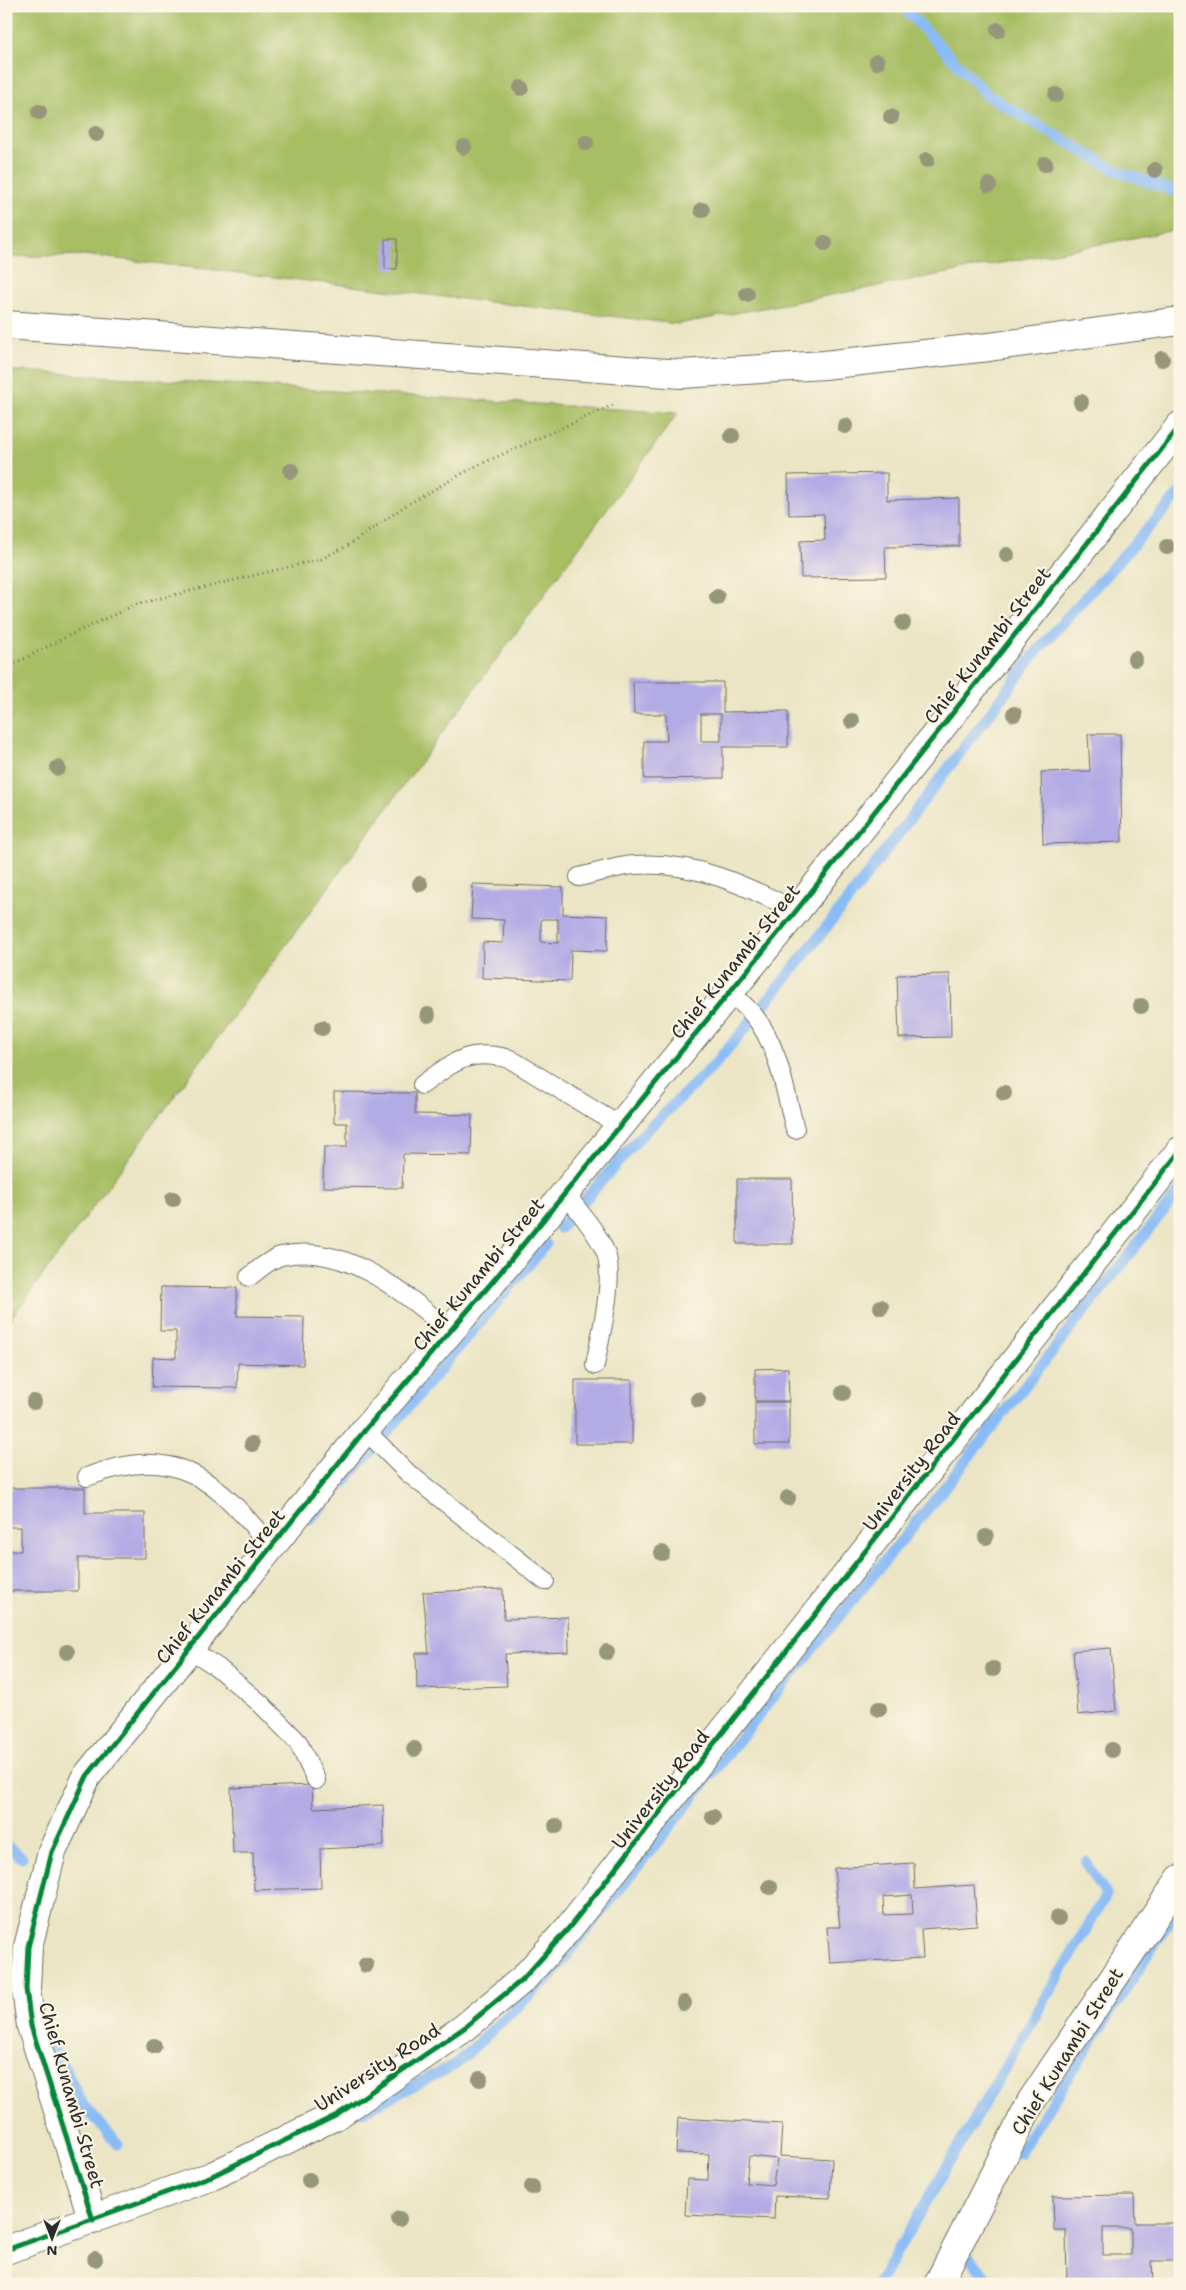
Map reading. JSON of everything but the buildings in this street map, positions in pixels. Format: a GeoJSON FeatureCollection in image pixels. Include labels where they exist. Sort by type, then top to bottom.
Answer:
{"type":"FeatureCollection","features":[{"type":"Feature","properties":{"kind":"street"},"geometry":{"type":"LineString","coordinates":[[6,325],[682,374],[824,365],[989,347],[1180,320]]}},
{"type":"Feature","properties":{"kind":"street","name":"Chief Kunambi Street"},"geometry":{"type":"LineString","coordinates":[[93,2220],[32,2026],[26,1989],[28,1947],[52,1852],[87,1776],[364,1430],[566,1194],[796,911],[1180,426]]}},
{"type":"Feature","properties":{"kind":"street","name":"University Road"},"geometry":{"type":"LineString","coordinates":[[6,2250],[212,2176],[337,2115],[464,2028],[523,1979],[568,1929],[1180,1151]]}},
{"type":"Feature","properties":{"kind":"street","name":"Chief Kunambi Street"},"geometry":{"type":"LineString","coordinates":[[938,2284],[1032,2100],[1180,1879]]}},
{"type":"Feature","properties":{"kind":"lane"},"geometry":{"type":"LineString","coordinates":[[579,877],[634,865],[682,868],[739,882],[796,911]]}},
{"type":"Feature","properties":{"kind":"lane"},"geometry":{"type":"LineString","coordinates":[[730,992],[755,1017],[766,1036],[778,1067],[795,1129]]}},
{"type":"Feature","properties":{"kind":"lane"},"geometry":{"type":"LineString","coordinates":[[422,1085],[468,1055],[490,1054],[510,1059],[620,1126]]}},
{"type":"Feature","properties":{"kind":"lane"},"geometry":{"type":"LineString","coordinates":[[566,1194],[587,1221],[606,1252],[609,1268],[595,1365]]}},
{"type":"Feature","properties":{"kind":"lane"},"geometry":{"type":"LineString","coordinates":[[249,1277],[280,1257],[309,1253],[346,1261],[400,1291],[450,1331]]}},
{"type":"Feature","properties":{"kind":"lane"},"geometry":{"type":"LineString","coordinates":[[364,1430],[408,1473],[544,1581]]}},
{"type":"Feature","properties":{"kind":"lane"},"geometry":{"type":"LineString","coordinates":[[87,1477],[115,1466],[140,1462],[168,1465],[189,1472],[213,1486],[238,1506],[271,1547]]}},
{"type":"Feature","properties":{"kind":"lane"},"geometry":{"type":"LineString","coordinates":[[188,1648],[217,1667],[261,1704],[298,1742],[316,1780]]}},
{"type":"Feature","properties":{"kind":"path"},"geometry":{"type":"LineString","coordinates":[[6,668],[137,604],[322,560],[349,545],[408,504],[474,467],[619,402]]}},
{"type":"Feature","properties":{"kind":"green space"},"geometry":{"type":"Polygon","coordinates":[[[6,6],[1180,6],[1180,229],[678,324],[84,255],[6,257],[6,6]]]}},
{"type":"Feature","properties":{"kind":"green space"},"geometry":{"type":"Polygon","coordinates":[[[6,370],[678,413],[6,1325],[6,370]]]}},
{"type":"Feature","properties":{"kind":"waterway"},"geometry":{"type":"LineString","coordinates":[[902,6],[987,95],[1115,170],[1180,193]]}},
{"type":"Feature","properties":{"kind":"waterway"},"geometry":{"type":"LineString","coordinates":[[560,1228],[643,1134],[710,1069],[744,1030],[849,899],[1038,650],[1180,493]]}},
{"type":"Feature","properties":{"kind":"waterway"},"geometry":{"type":"LineString","coordinates":[[363,2111],[456,2064],[550,1976],[782,1686],[930,1506],[1180,1190]]}},
{"type":"Feature","properties":{"kind":"waterway"},"geometry":{"type":"LineString","coordinates":[[384,1436],[546,1244]]}},
{"type":"Feature","properties":{"kind":"waterway"},"geometry":{"type":"LineString","coordinates":[[311,1518],[374,1448]]}},
{"type":"Feature","properties":{"kind":"waterway"},"geometry":{"type":"LineString","coordinates":[[6,1845],[22,1858]]}},
{"type":"Feature","properties":{"kind":"waterway"},"geometry":{"type":"LineString","coordinates":[[878,2284],[1106,1895],[1086,1862]]}},
{"type":"Feature","properties":{"kind":"waterway"},"geometry":{"type":"LineString","coordinates":[[1019,2153],[1180,1905]]}},
{"type":"Feature","properties":{"kind":"waterway"},"geometry":{"type":"LineString","coordinates":[[49,2040],[84,2106],[118,2144]]}},
{"type":"Feature","properties":{"kind":"waterway"},"geometry":{"type":"LineString","coordinates":[[959,2244],[991,2284]]}},
{"type":"Feature","properties":{"kind":"waterway"},"geometry":{"type":"LineString","coordinates":[[6,2268],[10,2284]]}},
{"type":"Feature","properties":{"kind":"cycle path"},"geometry":{"type":"LineString","coordinates":[[93,2220],[31,2026],[26,1989],[28,1947],[52,1852],[87,1776],[365,1430],[494,1280],[796,911],[1180,426]]}},
{"type":"Feature","properties":{"kind":"cycle path"},"geometry":{"type":"LineString","coordinates":[[6,2250],[212,2176],[337,2115],[464,2028],[523,1979],[568,1929],[1180,1151]]}}]}
